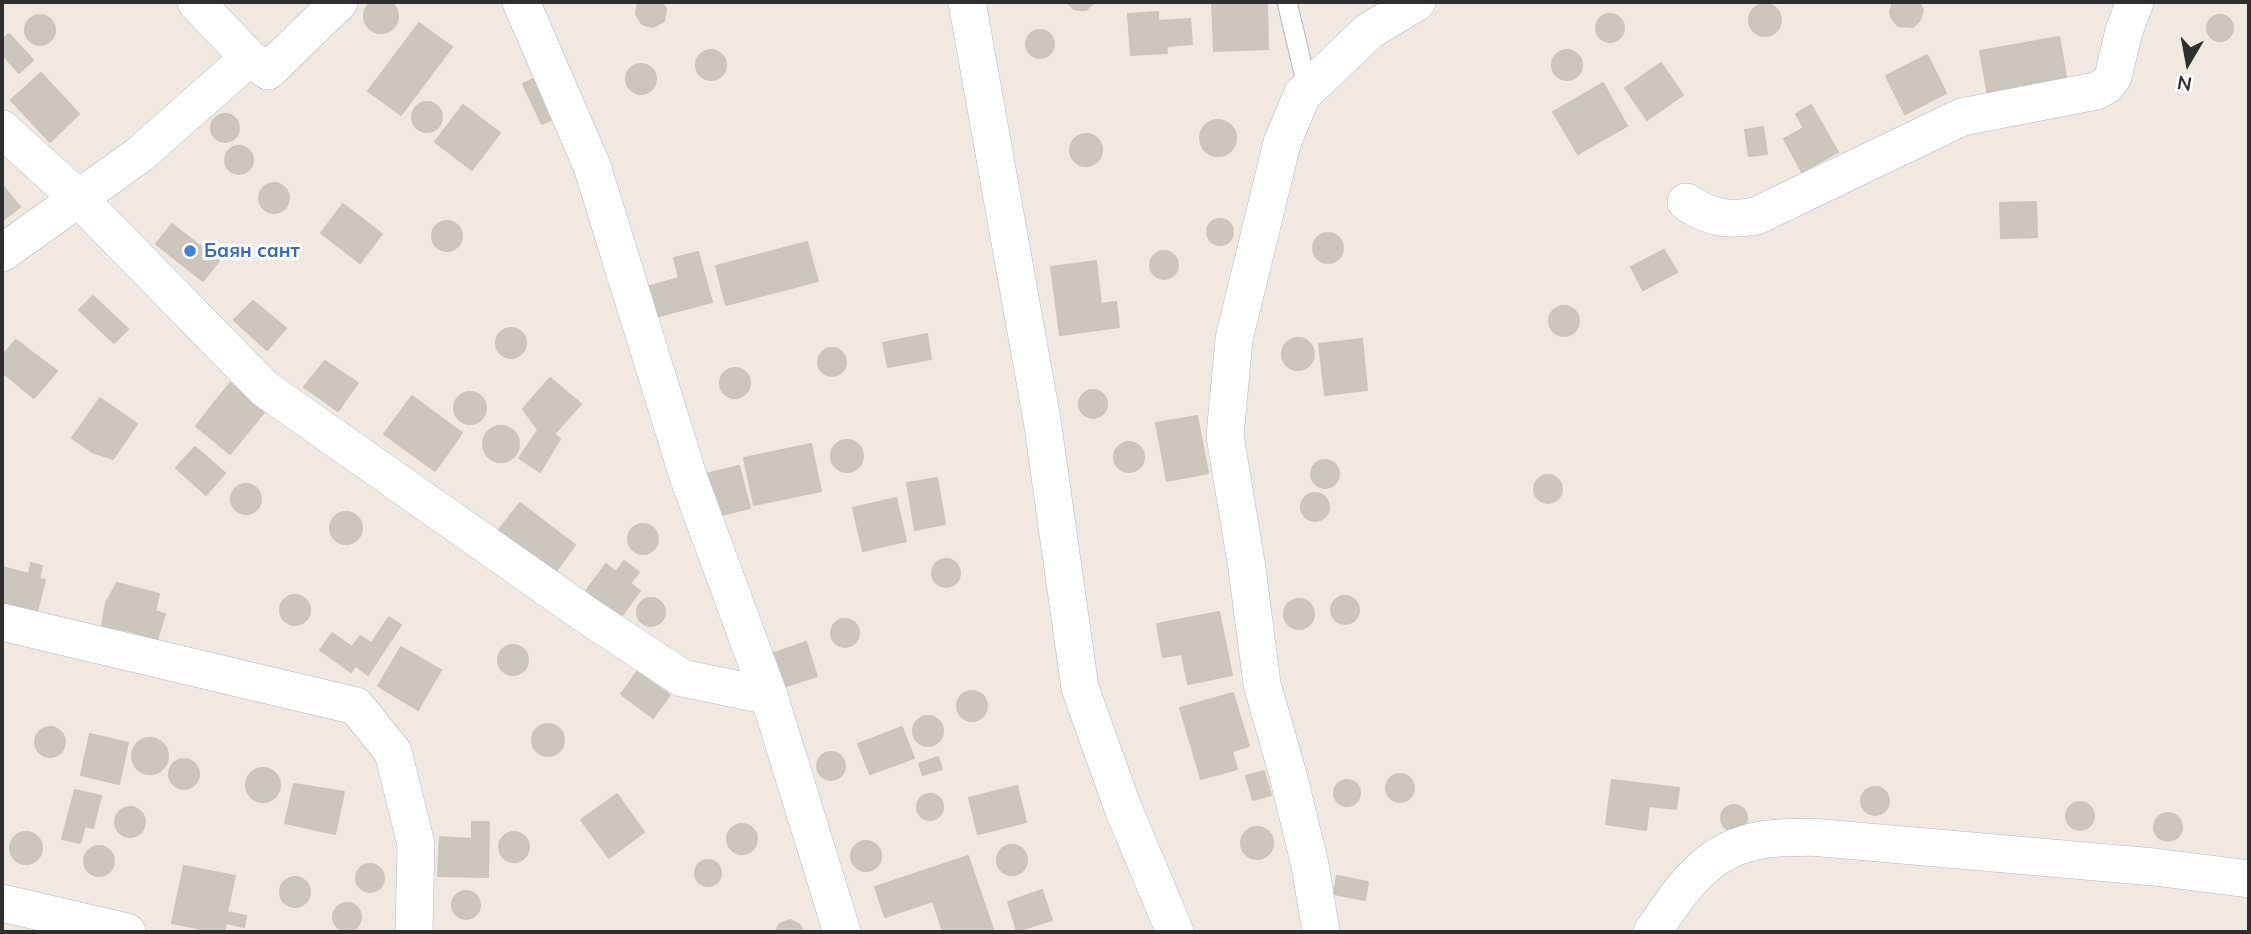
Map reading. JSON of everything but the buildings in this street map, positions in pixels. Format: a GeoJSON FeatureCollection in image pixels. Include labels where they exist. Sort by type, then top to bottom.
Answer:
{"type":"FeatureCollection","features":[{"type":"Feature","properties":{"kind":"street"},"geometry":{"type":"LineString","coordinates":[[196,2],[249,58],[268,71],[339,2]]}},
{"type":"Feature","properties":{"kind":"street"},"geometry":{"type":"LineString","coordinates":[[521,2],[592,166],[688,476],[769,696],[842,932]]}},
{"type":"Feature","properties":{"kind":"street"},"geometry":{"type":"LineString","coordinates":[[967,2],[1042,420],[1080,688],[1123,808],[1175,932]]}},
{"type":"Feature","properties":{"kind":"street"},"geometry":{"type":"LineString","coordinates":[[1321,932],[1310,865],[1262,684],[1247,568],[1225,436],[1237,326],[1282,142],[1302,96],[1369,31],[1418,2]]}},
{"type":"Feature","properties":{"kind":"street"},"geometry":{"type":"LineString","coordinates":[[1686,202],[1703,213],[1734,220],[1756,216],[1962,117],[2096,91],[2107,85],[2113,77],[2124,31],[2135,2]]}},
{"type":"Feature","properties":{"kind":"street"},"geometry":{"type":"LineString","coordinates":[[2,253],[139,155],[249,58]]}},
{"type":"Feature","properties":{"kind":"street"},"geometry":{"type":"LineString","coordinates":[[2,129],[78,198],[265,389],[585,614],[682,678],[769,696]]}},
{"type":"Feature","properties":{"kind":"street"},"geometry":{"type":"LineString","coordinates":[[2,622],[356,706],[393,752],[416,844],[414,932]]}},
{"type":"Feature","properties":{"kind":"street"},"geometry":{"type":"LineString","coordinates":[[1652,932],[1697,871],[1730,850],[1760,840],[1811,837],[2154,867],[2249,879]]}},
{"type":"Feature","properties":{"kind":"street"},"geometry":{"type":"LineString","coordinates":[[2,903],[127,932]]}},
{"type":"Feature","properties":{"kind":"lane"},"geometry":{"type":"LineString","coordinates":[[1287,2],[1308,90]]}},
{"type":"Feature","properties":{"kind":"place","name":"Баян сант"},"geometry":{"type":"Point","coordinates":[190,251]}}]}
